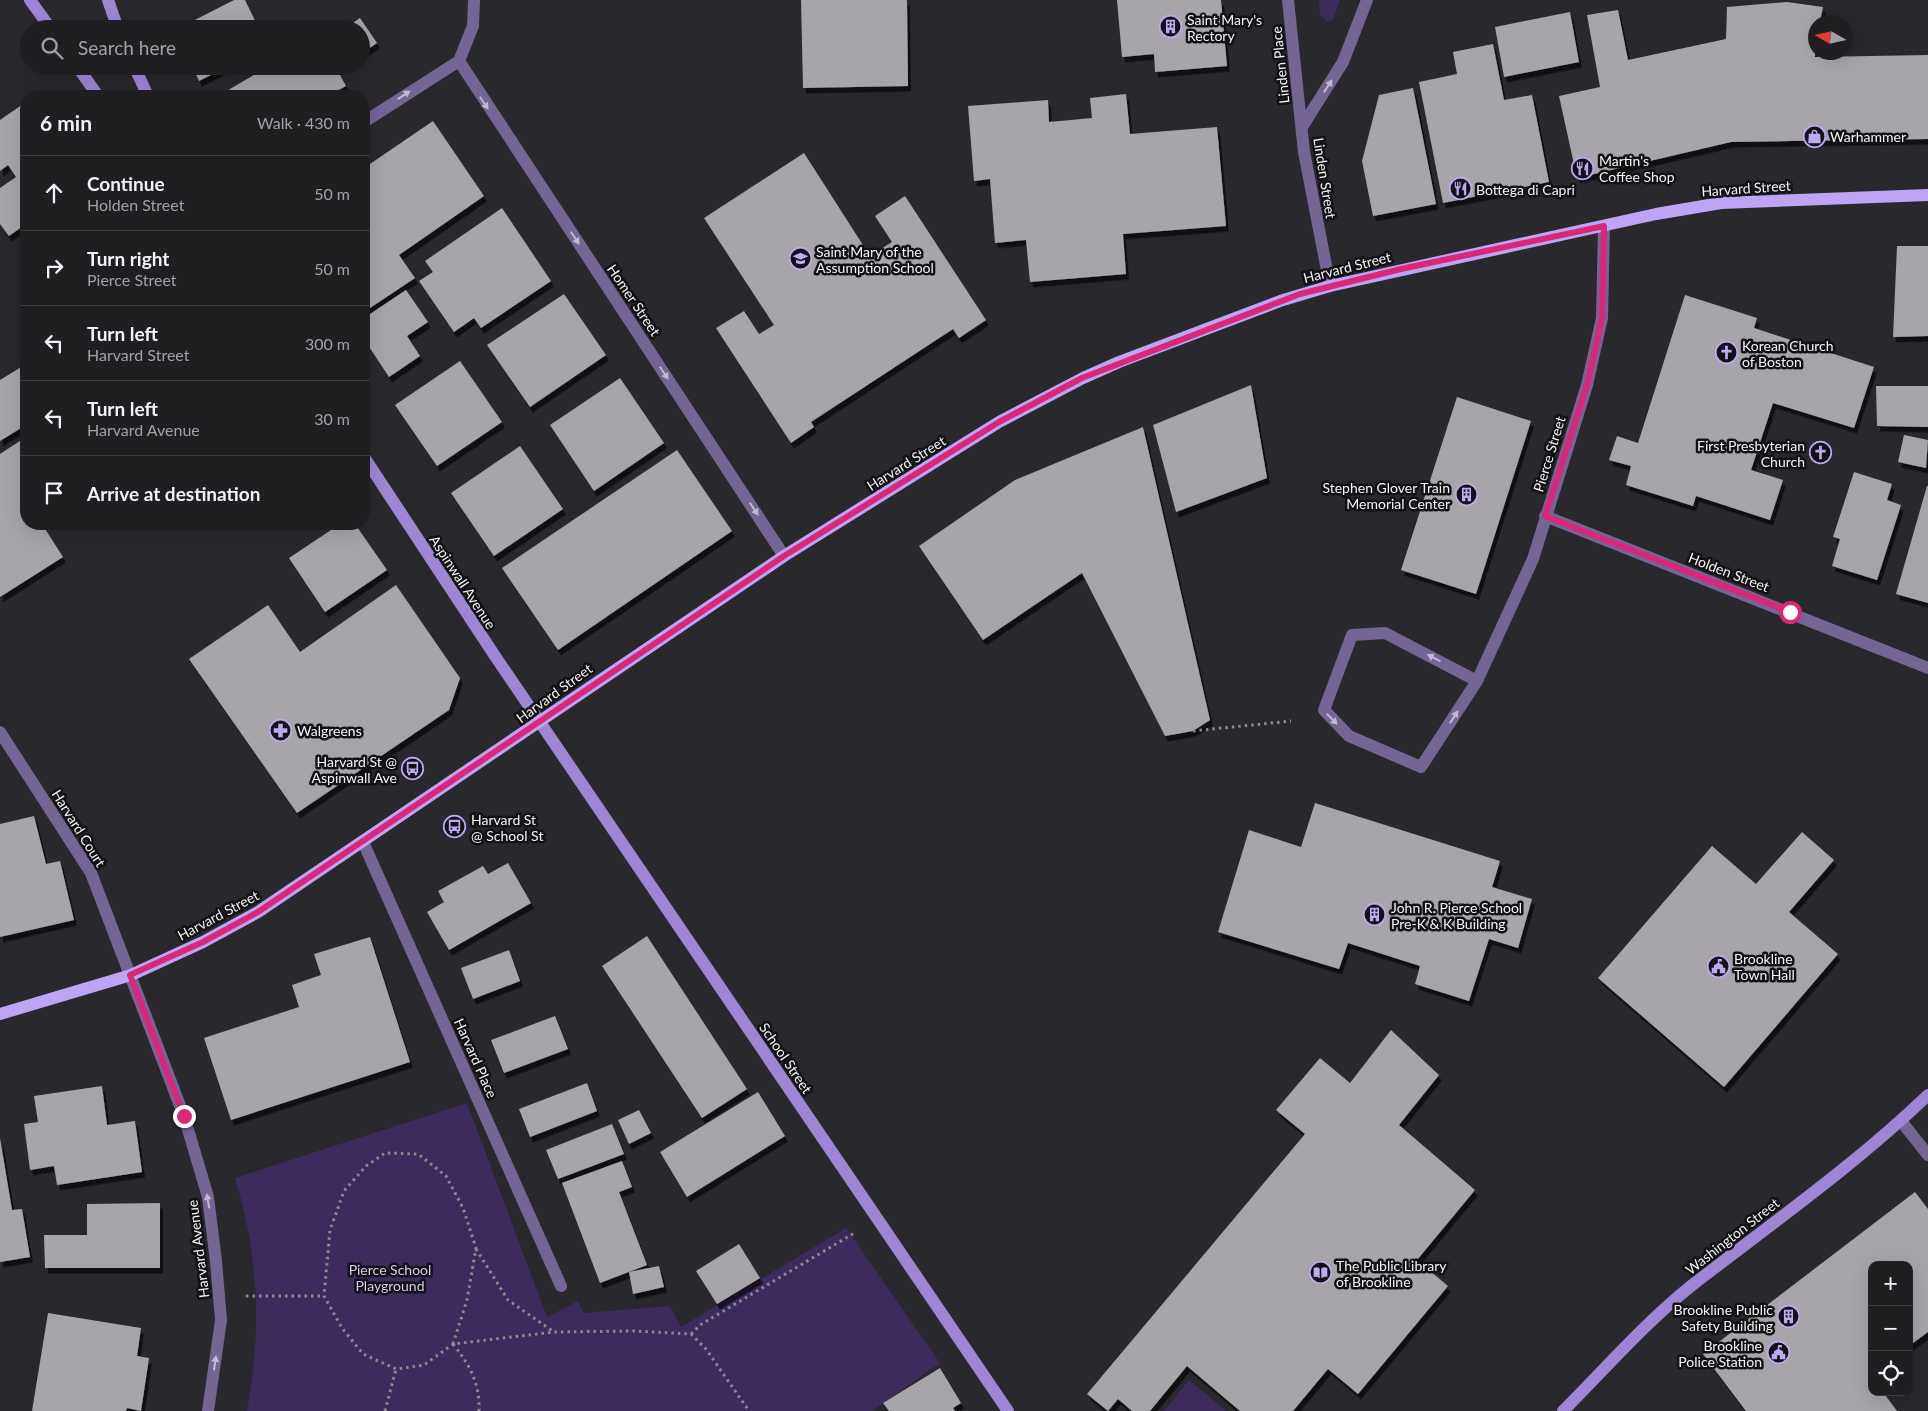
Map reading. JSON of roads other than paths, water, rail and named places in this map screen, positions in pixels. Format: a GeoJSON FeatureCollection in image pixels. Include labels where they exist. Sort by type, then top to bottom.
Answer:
{"type":"FeatureCollection","features":[{"type":"Feature","properties":{"kind":"main road"},"geometry":{"type":"LineString","coordinates":[[30,0],[44,20]]}},
{"type":"Feature","properties":{"kind":"main road"},"geometry":{"type":"LineString","coordinates":[[108,0],[115,20]]}},
{"type":"Feature","properties":{"kind":"main road"},"geometry":{"type":"LineString","coordinates":[[83,75],[94,90]]}},
{"type":"Feature","properties":{"kind":"main road"},"geometry":{"type":"LineString","coordinates":[[138,75],[145,90]]}},
{"type":"Feature","properties":{"kind":"main road","name":"Harvard Street"},"geometry":{"type":"LineString","coordinates":[[0,1014],[130,975],[203,942],[258,912],[540,723],[579,693],[784,556],[999,422],[1082,378],[1283,300],[1330,286],[1604,226],[1721,202],[1928,195]]}},
{"type":"Feature","properties":{"kind":"main road","name":"Aspinwall Avenue"},"geometry":{"type":"LineString","coordinates":[[370,466],[540,723]]}},
{"type":"Feature","properties":{"kind":"main road","name":"School Street"},"geometry":{"type":"LineString","coordinates":[[540,723],[1008,1411]]}},
{"type":"Feature","properties":{"kind":"main road","name":"Washington Street"},"geometry":{"type":"LineString","coordinates":[[1563,1411],[1690,1287],[1742,1249],[1901,1121],[1928,1095]]}},
{"type":"Feature","properties":{"kind":"street"},"geometry":{"type":"LineString","coordinates":[[370,118],[459,61],[473,26],[474,0]]}},
{"type":"Feature","properties":{"kind":"street","name":"Linden Place"},"geometry":{"type":"LineString","coordinates":[[1288,0],[1302,127]]}},
{"type":"Feature","properties":{"kind":"street","name":"Linden Street"},"geometry":{"type":"LineString","coordinates":[[1330,286],[1312,195],[1302,127],[1343,62],[1367,0]]}},
{"type":"Feature","properties":{"kind":"street","name":"Homer Street"},"geometry":{"type":"LineString","coordinates":[[459,61],[784,556]]}},
{"type":"Feature","properties":{"kind":"street","name":"Pierce Street"},"geometry":{"type":"LineString","coordinates":[[1477,681],[1385,633],[1352,635],[1324,710],[1349,736],[1421,767],[1477,681],[1533,559],[1587,385],[1602,318],[1604,226]]}},
{"type":"Feature","properties":{"kind":"street","name":"Holden Street"},"geometry":{"type":"LineString","coordinates":[[1545,516],[1928,668]]}},
{"type":"Feature","properties":{"kind":"street","name":"Harvard Court"},"geometry":{"type":"LineString","coordinates":[[0,732],[91,873],[130,975]]}},
{"type":"Feature","properties":{"kind":"street","name":"Harvard Place"},"geometry":{"type":"LineString","coordinates":[[363,842],[561,1286]]}},
{"type":"Feature","properties":{"kind":"street","name":"Harvard Avenue"},"geometry":{"type":"LineString","coordinates":[[130,975],[184,1116],[208,1197],[221,1320],[208,1411]]}},
{"type":"Feature","properties":{"kind":"street"},"geometry":{"type":"LineString","coordinates":[[1901,1121],[1928,1155]]}},
{"type":"Feature","properties":{"kind":"place","name":"Saint Mary's Rectory"},"geometry":{"type":"Point","coordinates":[1171,27]}},
{"type":"Feature","properties":{"kind":"place","name":"Warhammer"},"geometry":{"type":"Point","coordinates":[1814,136]}},
{"type":"Feature","properties":{"kind":"place","name":"Martin's Coffee Shop"},"geometry":{"type":"Point","coordinates":[1583,168]}},
{"type":"Feature","properties":{"kind":"place","name":"Bottega di Capri"},"geometry":{"type":"Point","coordinates":[1460,189]}},
{"type":"Feature","properties":{"kind":"place","name":"Saint Mary of the Assumption School"},"geometry":{"type":"Point","coordinates":[800,259]}},
{"type":"Feature","properties":{"kind":"place","name":"Korean Church of Boston"},"geometry":{"type":"Point","coordinates":[1726,353]}},
{"type":"Feature","properties":{"kind":"place","name":"First Presbyterian Church"},"geometry":{"type":"Point","coordinates":[1821,453]}},
{"type":"Feature","properties":{"kind":"place","name":"Stephen Glover Train Memorial Center"},"geometry":{"type":"Point","coordinates":[1466,495]}},
{"type":"Feature","properties":{"kind":"place","name":"Walgreens"},"geometry":{"type":"Point","coordinates":[281,730]}},
{"type":"Feature","properties":{"kind":"place","name":"Harvard St @ Aspinwall Ave"},"geometry":{"type":"Point","coordinates":[413,769]}},
{"type":"Feature","properties":{"kind":"place","name":"Harvard St @ School St"},"geometry":{"type":"Point","coordinates":[455,827]}},
{"type":"Feature","properties":{"kind":"place","name":"John R. Pierce School Pre-K & K Building"},"geometry":{"type":"Point","coordinates":[1375,915]}},
{"type":"Feature","properties":{"kind":"place","name":"Brookline Town Hall"},"geometry":{"type":"Point","coordinates":[1718,966]}},
{"type":"Feature","properties":{"kind":"place","name":"The Public Library of Brookline"},"geometry":{"type":"Point","coordinates":[1320,1273]}},
{"type":"Feature","properties":{"kind":"place","name":"Brookline Public Safety Building"},"geometry":{"type":"Point","coordinates":[1789,1317]}},
{"type":"Feature","properties":{"kind":"place","name":"Brookline Police Station"},"geometry":{"type":"Point","coordinates":[1778,1353]}},
{"type":"Feature","properties":{"kind":"park label","name":"Pierce School Playground"},"geometry":{"type":"Point","coordinates":[390,1278]}}]}
